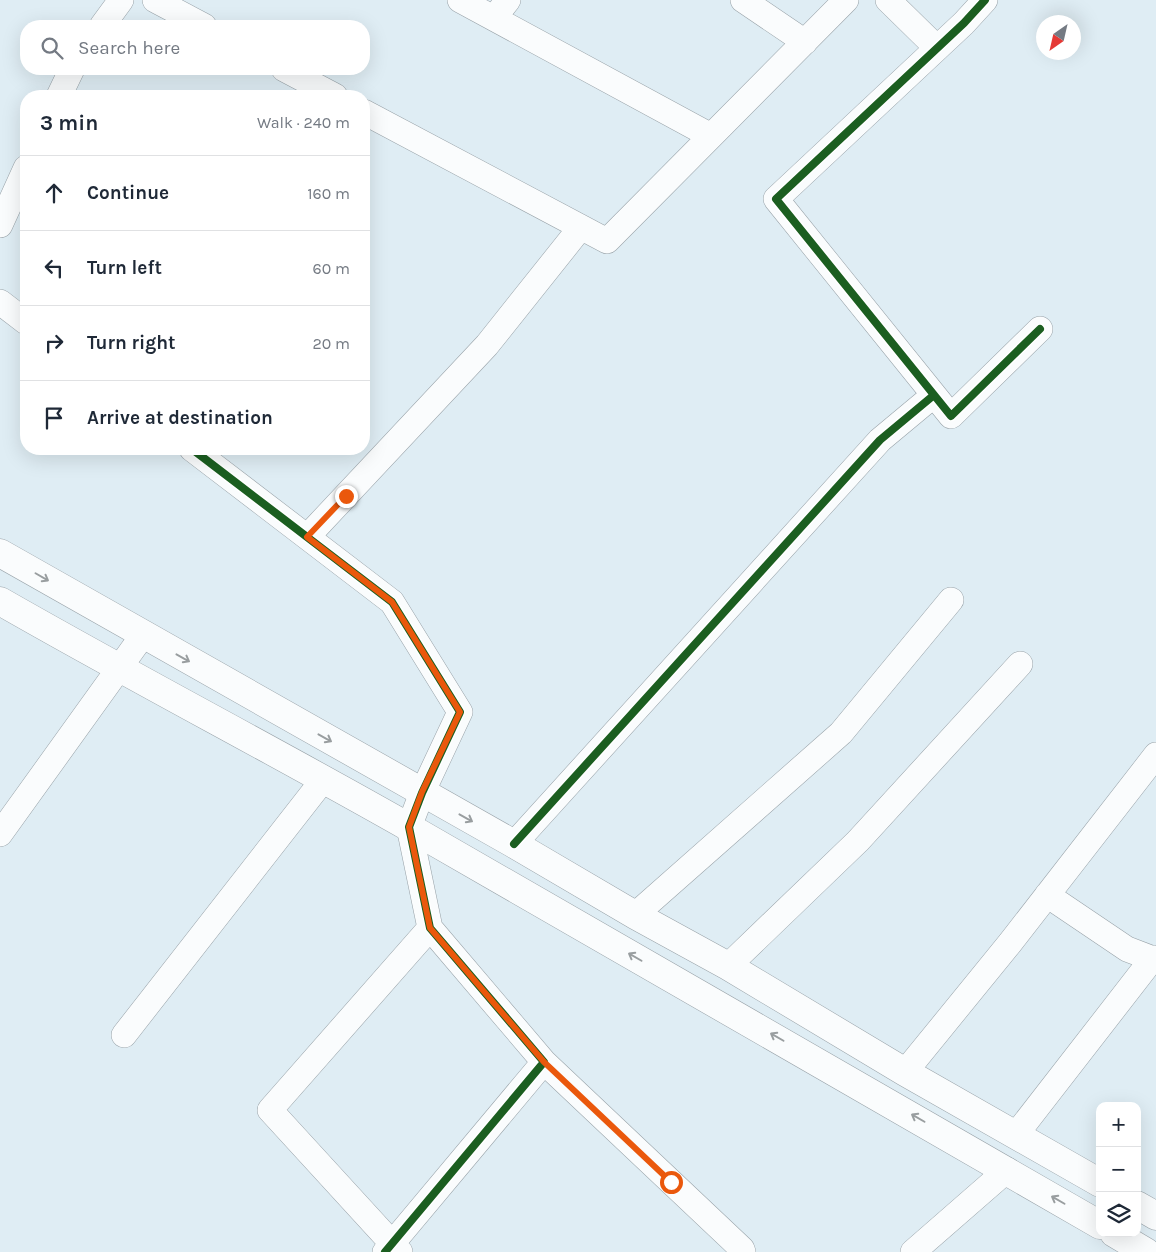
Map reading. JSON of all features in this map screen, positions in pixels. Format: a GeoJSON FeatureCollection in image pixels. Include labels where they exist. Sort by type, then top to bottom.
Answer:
{"type":"FeatureCollection","features":[{"type":"Feature","properties":{"kind":"highway"},"geometry":{"type":"LineString","coordinates":[[0,553],[514,844],[635,915],[728,966],[905,1072],[1096,1182]]}},
{"type":"Feature","properties":{"kind":"highway"},"geometry":{"type":"LineString","coordinates":[[0,602],[118,669],[409,827],[1096,1223]]}},
{"type":"Feature","properties":{"kind":"highway"},"geometry":{"type":"LineString","coordinates":[[1141,1207],[1156,1216]]}},
{"type":"Feature","properties":{"kind":"highway"},"geometry":{"type":"LineString","coordinates":[[1121,1237],[1146,1252]]}},
{"type":"Feature","properties":{"kind":"street"},"geometry":{"type":"LineString","coordinates":[[106,20],[121,0]]}},
{"type":"Feature","properties":{"kind":"street"},"geometry":{"type":"LineString","coordinates":[[155,0],[193,20]]}},
{"type":"Feature","properties":{"kind":"street"},"geometry":{"type":"LineString","coordinates":[[460,0],[501,9],[711,136]]}},
{"type":"Feature","properties":{"kind":"street"},"geometry":{"type":"LineString","coordinates":[[743,0],[805,42]]}},
{"type":"Feature","properties":{"kind":"street"},"geometry":{"type":"LineString","coordinates":[[370,115],[607,241],[846,0]]}},
{"type":"Feature","properties":{"kind":"street"},"geometry":{"type":"LineString","coordinates":[[888,0],[937,48]]}},
{"type":"Feature","properties":{"kind":"street"},"geometry":{"type":"LineString","coordinates":[[985,0],[964,23],[776,199],[951,416],[1040,329]]}},
{"type":"Feature","properties":{"kind":"street"},"geometry":{"type":"LineString","coordinates":[[62,90],[69,75]]}},
{"type":"Feature","properties":{"kind":"street"},"geometry":{"type":"LineString","coordinates":[[295,75],[324,90]]}},
{"type":"Feature","properties":{"kind":"street"},"geometry":{"type":"LineString","coordinates":[[0,225],[20,181]]}},
{"type":"Feature","properties":{"kind":"street"},"geometry":{"type":"LineString","coordinates":[[307,537],[487,346],[581,228]]}},
{"type":"Feature","properties":{"kind":"street"},"geometry":{"type":"LineString","coordinates":[[0,302],[20,317]]}},
{"type":"Feature","properties":{"kind":"street"},"geometry":{"type":"LineString","coordinates":[[514,844],[880,440],[934,395]]}},
{"type":"Feature","properties":{"kind":"street"},"geometry":{"type":"LineString","coordinates":[[200,455],[392,602],[460,712],[422,792],[409,827],[430,928],[544,1062],[743,1252]]}},
{"type":"Feature","properties":{"kind":"street"},"geometry":{"type":"LineString","coordinates":[[635,915],[841,732],[951,600]]}},
{"type":"Feature","properties":{"kind":"street"},"geometry":{"type":"LineString","coordinates":[[0,834],[143,635]]}},
{"type":"Feature","properties":{"kind":"street"},"geometry":{"type":"LineString","coordinates":[[728,966],[858,841],[1020,664]]}},
{"type":"Feature","properties":{"kind":"street"},"geometry":{"type":"LineString","coordinates":[[905,1072],[1010,943],[1156,754]]}},
{"type":"Feature","properties":{"kind":"street"},"geometry":{"type":"LineString","coordinates":[[124,1035],[323,780]]}},
{"type":"Feature","properties":{"kind":"street"},"geometry":{"type":"LineString","coordinates":[[1017,1136],[1018,1132],[1154,959],[1127,949],[1047,895]]}},
{"type":"Feature","properties":{"kind":"street"},"geometry":{"type":"LineString","coordinates":[[430,928],[270,1110],[393,1249],[544,1062]]}},
{"type":"Feature","properties":{"kind":"street"},"geometry":{"type":"LineString","coordinates":[[913,1252],[1007,1170]]}},
{"type":"Feature","properties":{"kind":"cycle path"},"geometry":{"type":"LineString","coordinates":[[985,0],[964,23],[776,199],[951,416],[1040,329]]}},
{"type":"Feature","properties":{"kind":"cycle path"},"geometry":{"type":"LineString","coordinates":[[514,844],[880,440],[934,395]]}},
{"type":"Feature","properties":{"kind":"cycle path"},"geometry":{"type":"LineString","coordinates":[[200,455],[392,602],[460,712],[422,793],[409,827],[430,928],[544,1062],[385,1252]]}},
{"type":"Feature","properties":{"kind":"route"},"geometry":{"type":"LineString","coordinates":[[346,496],[307,537],[392,602],[460,712],[422,792],[409,827],[430,928],[544,1062],[671,1182]]}}]}
